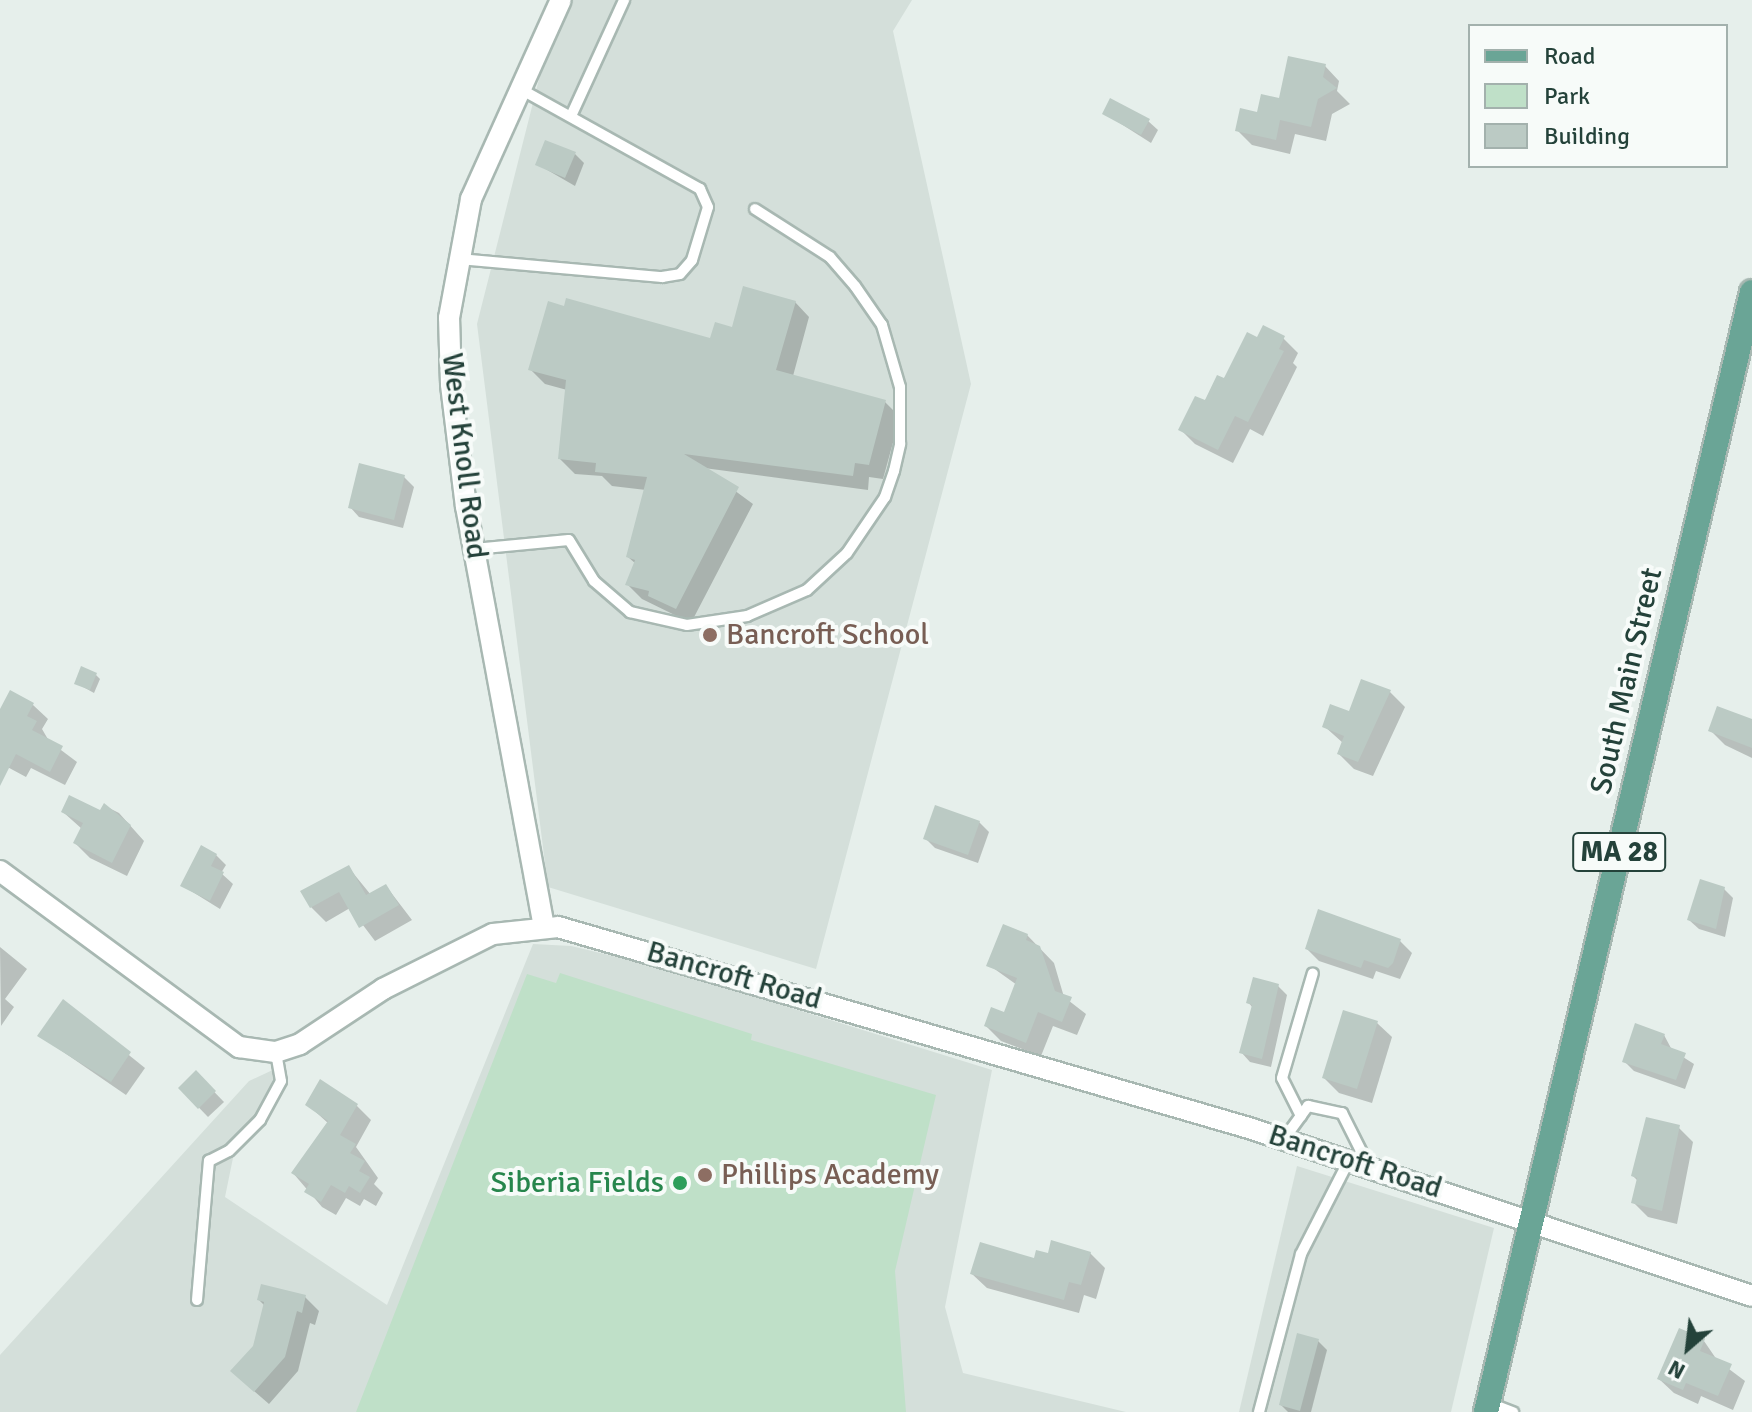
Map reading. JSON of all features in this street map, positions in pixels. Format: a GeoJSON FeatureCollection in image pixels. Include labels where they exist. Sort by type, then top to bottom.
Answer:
{"type":"FeatureCollection","features":[{"type":"Feature","properties":{"kind":"main road","name":"South Main Street"},"geometry":{"type":"LineString","coordinates":[[1488,1408],[1529,1218],[1752,292]]}},
{"type":"Feature","properties":{"kind":"street","name":"West Knoll Road"},"geometry":{"type":"LineString","coordinates":[[544,927],[474,549],[451,384],[449,318],[457,259],[471,199],[561,0]]}},
{"type":"Feature","properties":{"kind":"street"},"geometry":{"type":"LineString","coordinates":[[0,871],[239,1047],[276,1052]]}},
{"type":"Feature","properties":{"kind":"street","name":"Bancroft Road"},"geometry":{"type":"LineString","coordinates":[[276,1052],[300,1044],[383,989],[493,934],[544,927],[655,953],[1284,1139],[1529,1218],[1752,1296]]}},
{"type":"Feature","properties":{"kind":"lane"},"geometry":{"type":"LineString","coordinates":[[571,116],[624,0]]}},
{"type":"Feature","properties":{"kind":"lane"},"geometry":{"type":"LineString","coordinates":[[457,259],[662,277],[680,274],[692,260],[708,207],[700,189],[520,89]]}},
{"type":"Feature","properties":{"kind":"lane"},"geometry":{"type":"LineString","coordinates":[[474,549],[569,540],[594,581],[630,612],[687,625],[747,616],[807,590],[847,553],[885,497],[894,471],[900,444],[900,387],[882,325],[855,286],[830,257],[755,209]]}},
{"type":"Feature","properties":{"kind":"lane"},"geometry":{"type":"LineString","coordinates":[[1301,1116],[1282,1078],[1313,973]]}},
{"type":"Feature","properties":{"kind":"lane"},"geometry":{"type":"LineString","coordinates":[[197,1300],[209,1161],[229,1151],[260,1120],[281,1081],[276,1052]]}},
{"type":"Feature","properties":{"kind":"lane"},"geometry":{"type":"LineString","coordinates":[[1259,1412],[1301,1254],[1358,1162],[1342,1113],[1308,1106],[1284,1139]]}},
{"type":"Feature","properties":{"kind":"lane"},"geometry":{"type":"LineString","coordinates":[[1488,1408],[1513,1412]]}},
{"type":"Feature","properties":{"kind":"shaded area","name":"Bancroft School"},"geometry":{"type":"Polygon","coordinates":[[[559,0],[912,0],[893,31],[971,384],[816,969],[548,887],[477,324],[559,0]]]}},
{"type":"Feature","properties":{"kind":"shaded area","name":"Siberia Fields"},"geometry":{"type":"Polygon","coordinates":[[[533,944],[571,946],[659,967],[992,1070],[945,1307],[963,1373],[1126,1412],[0,1412],[0,1355],[249,1081],[277,1068],[263,1106],[234,1153],[225,1197],[387,1305],[533,944]]]}},
{"type":"Feature","properties":{"kind":"shaded area"},"geometry":{"type":"Polygon","coordinates":[[[1297,1166],[1494,1228],[1451,1412],[1239,1412],[1297,1166]]]}},
{"type":"Feature","properties":{"kind":"green space","name":"Siberia Fields"},"geometry":{"type":"Polygon","coordinates":[[[560,973],[752,1034],[751,1040],[936,1095],[895,1271],[906,1412],[356,1412],[527,974],[556,983],[560,973]]]}},
{"type":"Feature","properties":{"kind":"building"},"geometry":{"type":"Polygon","coordinates":[[[1288,56],[1326,64],[1323,77],[1337,88],[1318,99],[1311,127],[1280,120],[1276,140],[1235,131],[1240,108],[1257,112],[1261,94],[1279,98],[1288,56]]]}},
{"type":"Feature","properties":{"kind":"building"},"geometry":{"type":"Polygon","coordinates":[[[1110,98],[1150,119],[1141,135],[1102,114],[1110,98]]]}},
{"type":"Feature","properties":{"kind":"building"},"geometry":{"type":"Polygon","coordinates":[[[545,140],[576,152],[565,178],[535,165],[545,140]]]}},
{"type":"Feature","properties":{"kind":"building"},"geometry":{"type":"Polygon","coordinates":[[[743,286],[796,301],[776,370],[886,400],[869,465],[855,463],[853,476],[684,454],[739,487],[676,609],[648,596],[649,591],[625,585],[635,560],[626,557],[647,477],[595,472],[596,463],[558,459],[566,380],[528,370],[548,301],[564,306],[566,298],[710,338],[715,322],[732,327],[743,286]]]}},
{"type":"Feature","properties":{"kind":"building"},"geometry":{"type":"Polygon","coordinates":[[[1263,325],[1285,336],[1279,349],[1284,351],[1248,422],[1235,416],[1218,450],[1178,430],[1195,396],[1205,400],[1217,375],[1224,378],[1247,332],[1257,337],[1263,325]]]}},
{"type":"Feature","properties":{"kind":"building"},"geometry":{"type":"Polygon","coordinates":[[[359,463],[405,475],[394,520],[348,508],[359,463]]]}},
{"type":"Feature","properties":{"kind":"building"},"geometry":{"type":"Polygon","coordinates":[[[81,666],[97,673],[90,690],[74,684],[81,666]]]}},
{"type":"Feature","properties":{"kind":"building"},"geometry":{"type":"Polygon","coordinates":[[[1361,679],[1391,690],[1358,762],[1337,754],[1344,736],[1322,727],[1330,704],[1349,711],[1361,679]]]}},
{"type":"Feature","properties":{"kind":"building"},"geometry":{"type":"Polygon","coordinates":[[[10,690],[34,703],[27,716],[37,721],[32,730],[63,746],[50,772],[16,754],[0,786],[0,709],[10,690]]]}},
{"type":"Feature","properties":{"kind":"building"},"geometry":{"type":"Polygon","coordinates":[[[1717,706],[1752,719],[1752,748],[1708,731],[1717,706]]]}},
{"type":"Feature","properties":{"kind":"building"},"geometry":{"type":"Polygon","coordinates":[[[69,795],[100,810],[104,803],[131,825],[112,863],[73,843],[83,823],[61,812],[69,795]]]}},
{"type":"Feature","properties":{"kind":"building"},"geometry":{"type":"Polygon","coordinates":[[[935,805],[980,821],[968,855],[923,839],[935,805]]]}},
{"type":"Feature","properties":{"kind":"building"},"geometry":{"type":"Polygon","coordinates":[[[201,845],[217,854],[211,866],[224,872],[210,901],[180,886],[201,845]]]}},
{"type":"Feature","properties":{"kind":"building"},"geometry":{"type":"Polygon","coordinates":[[[349,865],[366,895],[386,884],[399,905],[359,928],[339,892],[310,908],[300,891],[349,865]]]}},
{"type":"Feature","properties":{"kind":"building"},"geometry":{"type":"Polygon","coordinates":[[[1700,879],[1725,887],[1716,929],[1687,920],[1700,879]]]}},
{"type":"Feature","properties":{"kind":"building"},"geometry":{"type":"Polygon","coordinates":[[[1318,909],[1401,939],[1393,963],[1388,968],[1364,960],[1361,968],[1305,949],[1318,909]]]}},
{"type":"Feature","properties":{"kind":"building"},"geometry":{"type":"Polygon","coordinates":[[[1003,924],[1028,934],[1026,940],[1040,946],[1055,991],[1072,997],[1062,1022],[1038,1012],[1026,1043],[984,1026],[991,1007],[1004,1012],[1017,978],[986,966],[1003,924]]]}},
{"type":"Feature","properties":{"kind":"building"},"geometry":{"type":"Polygon","coordinates":[[[1253,977],[1279,984],[1262,1059],[1239,1053],[1252,1005],[1246,1003],[1253,977]]]}},
{"type":"Feature","properties":{"kind":"building"},"geometry":{"type":"Polygon","coordinates":[[[63,999],[131,1052],[111,1082],[37,1036],[63,999]]]}},
{"type":"Feature","properties":{"kind":"building"},"geometry":{"type":"Polygon","coordinates":[[[1343,1010],[1378,1021],[1357,1089],[1322,1078],[1343,1010]]]}},
{"type":"Feature","properties":{"kind":"building"},"geometry":{"type":"Polygon","coordinates":[[[1635,1023],[1665,1034],[1661,1044],[1686,1053],[1676,1080],[1622,1062],[1635,1023]]]}},
{"type":"Feature","properties":{"kind":"building"},"geometry":{"type":"Polygon","coordinates":[[[196,1070],[216,1091],[198,1109],[178,1088],[196,1070]]]}},
{"type":"Feature","properties":{"kind":"building"},"geometry":{"type":"Polygon","coordinates":[[[320,1079],[358,1104],[340,1135],[356,1144],[350,1153],[365,1161],[359,1171],[370,1177],[360,1193],[349,1186],[345,1193],[331,1185],[321,1202],[304,1192],[309,1184],[291,1173],[328,1121],[305,1105],[320,1079]]]}},
{"type":"Feature","properties":{"kind":"building"},"geometry":{"type":"Polygon","coordinates":[[[1646,1117],[1680,1125],[1662,1211],[1631,1203],[1637,1178],[1631,1176],[1646,1117]]]}},
{"type":"Feature","properties":{"kind":"building"},"geometry":{"type":"Polygon","coordinates":[[[1051,1240],[1091,1252],[1081,1285],[1069,1282],[1064,1300],[970,1274],[980,1242],[1034,1258],[1036,1250],[1048,1253],[1051,1240]]]}},
{"type":"Feature","properties":{"kind":"building"},"geometry":{"type":"Polygon","coordinates":[[[261,1284],[306,1295],[302,1313],[297,1311],[285,1357],[254,1392],[230,1371],[253,1346],[264,1302],[257,1300],[261,1284]]]}},
{"type":"Feature","properties":{"kind":"building"},"geometry":{"type":"Polygon","coordinates":[[[1679,1328],[1705,1339],[1700,1351],[1732,1364],[1718,1396],[1686,1383],[1683,1390],[1657,1379],[1679,1328]]]}},
{"type":"Feature","properties":{"kind":"building"},"geometry":{"type":"Polygon","coordinates":[[[1297,1333],[1319,1339],[1300,1411],[1279,1405],[1297,1333]]]}},
{"type":"Feature","properties":{"kind":"place","name":"Bancroft School"},"geometry":{"type":"Point","coordinates":[710,635]}},
{"type":"Feature","properties":{"kind":"place","name":"Phillips Academy"},"geometry":{"type":"Point","coordinates":[705,1175]}},
{"type":"Feature","properties":{"kind":"place","name":"Siberia Fields"},"geometry":{"type":"Point","coordinates":[680,1183]}}]}
